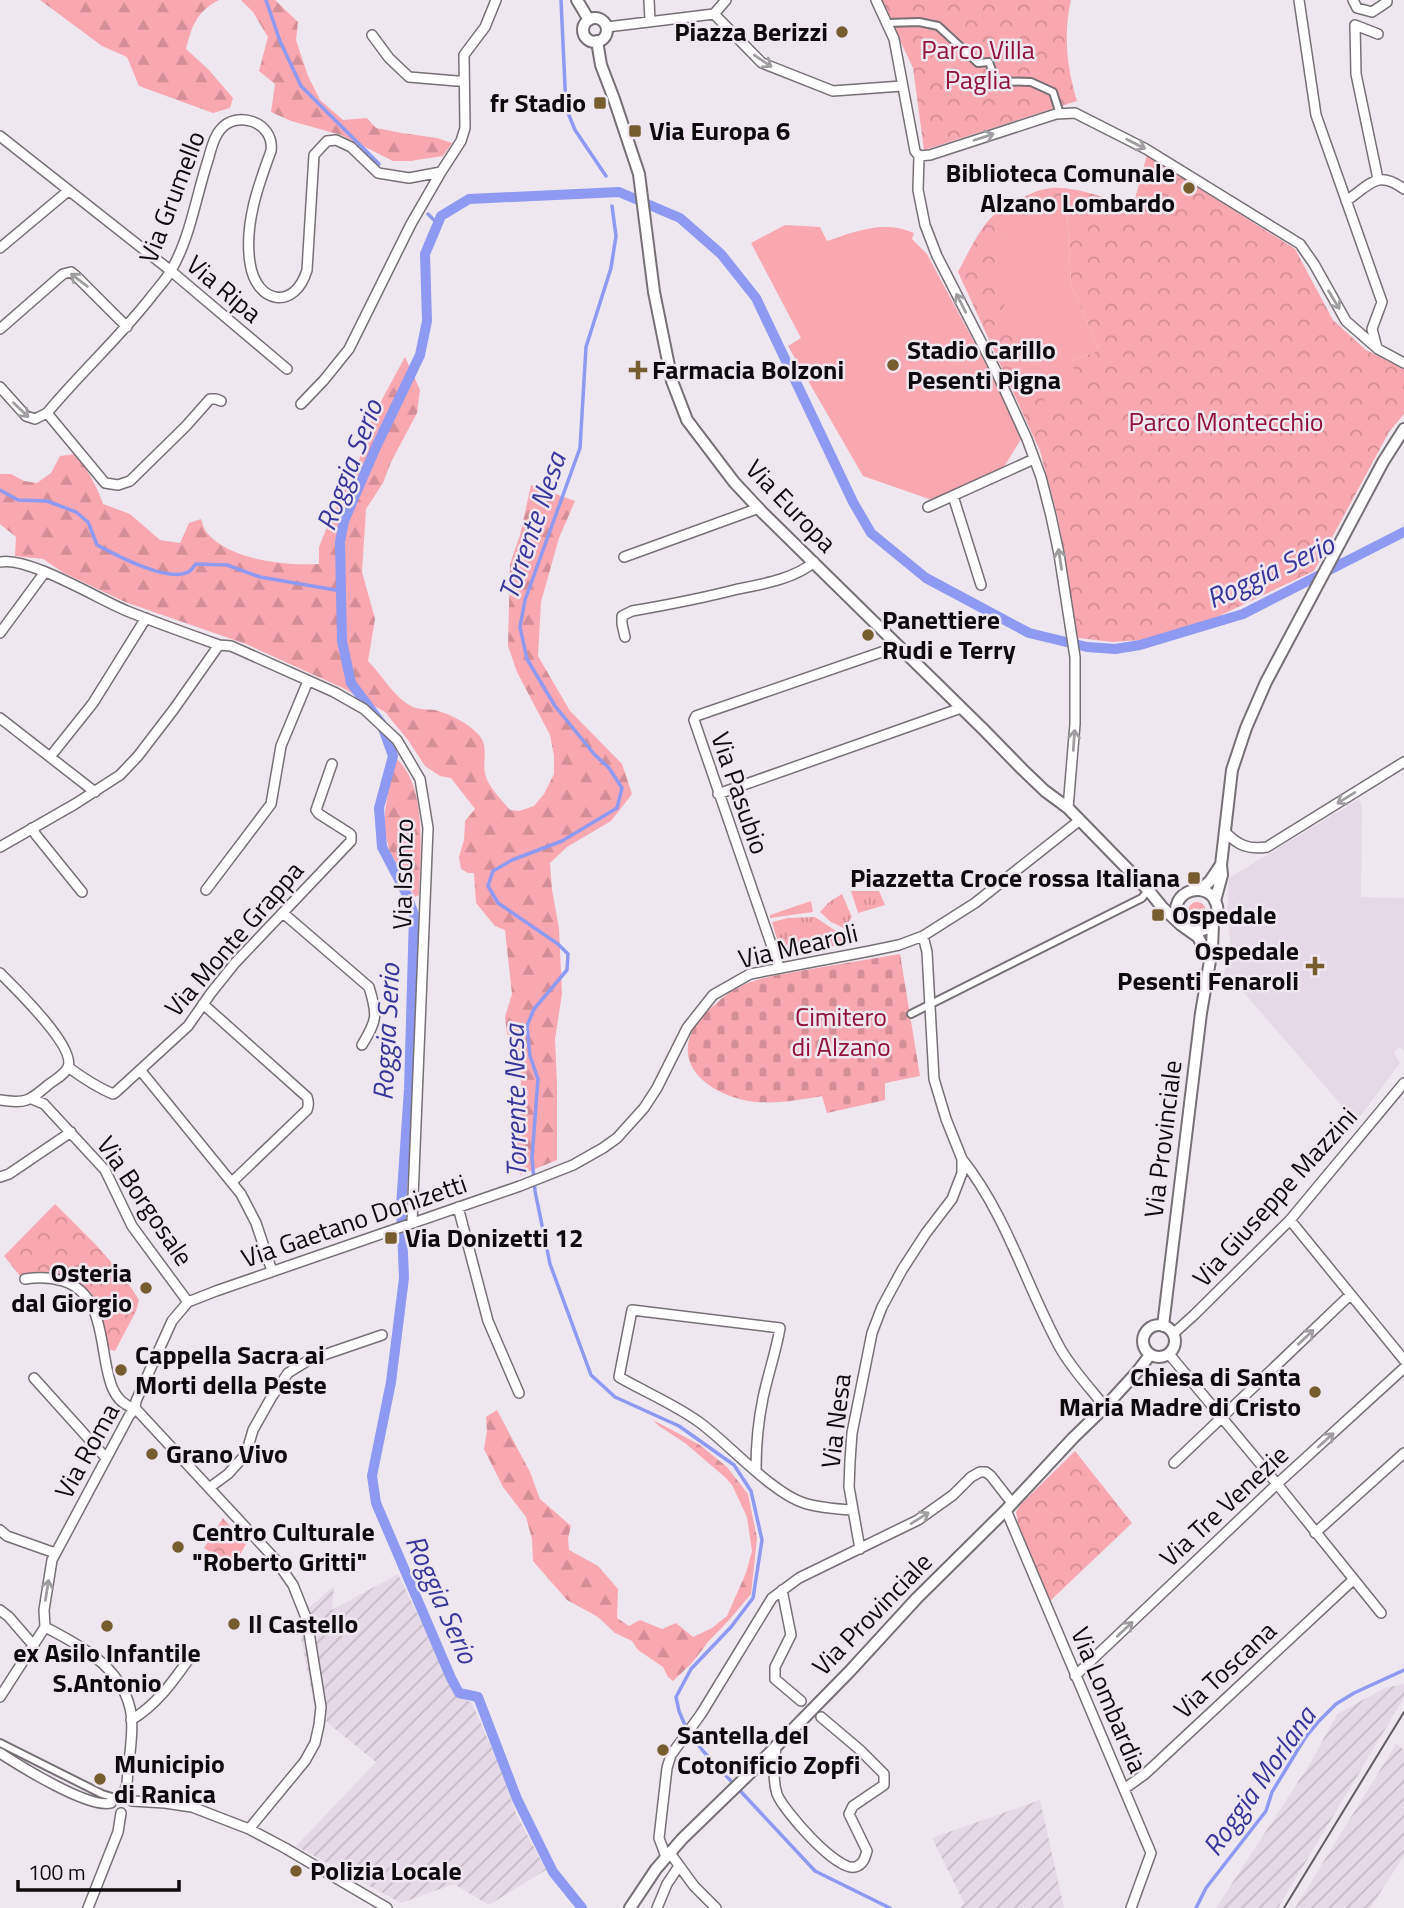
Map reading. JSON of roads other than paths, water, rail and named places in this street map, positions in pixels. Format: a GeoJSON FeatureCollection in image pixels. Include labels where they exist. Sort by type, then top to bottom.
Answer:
{"type":"FeatureCollection","features":[{"type":"Feature","properties":{"kind":"street"},"geometry":{"type":"LineString","coordinates":[[301,404],[349,348],[411,224],[461,141],[464,128],[464,55],[485,27],[496,0]]}},
{"type":"Feature","properties":{"kind":"street"},"geometry":{"type":"LineString","coordinates":[[577,0],[589,20]]}},
{"type":"Feature","properties":{"kind":"street"},"geometry":{"type":"LineString","coordinates":[[649,0],[650,21]]}},
{"type":"Feature","properties":{"kind":"street"},"geometry":{"type":"LineString","coordinates":[[607,27],[714,14],[726,0]]}},
{"type":"Feature","properties":{"kind":"street"},"geometry":{"type":"LineString","coordinates":[[876,0],[894,39],[915,151],[919,156],[918,190],[925,225],[937,256],[996,371],[1027,439],[1054,528],[1076,657],[1075,724],[1068,808]]}},
{"type":"Feature","properties":{"kind":"street"},"geometry":{"type":"LineString","coordinates":[[1299,0],[1316,115],[1382,302],[1372,329],[1378,349]]}},
{"type":"Feature","properties":{"kind":"street"},"geometry":{"type":"LineString","coordinates":[[1353,0],[1357,8],[1372,12],[1387,0]]}},
{"type":"Feature","properties":{"kind":"street"},"geometry":{"type":"LineString","coordinates":[[714,14],[762,63],[833,91],[902,86]]}},
{"type":"Feature","properties":{"kind":"street"},"geometry":{"type":"LineString","coordinates":[[600,19],[607,27],[606,34],[597,41],[590,40],[584,34],[584,26],[589,20],[600,19]]}},
{"type":"Feature","properties":{"kind":"street"},"geometry":{"type":"LineString","coordinates":[[887,23],[919,22],[938,26],[978,63],[989,62],[996,80],[1031,82],[1053,92],[1060,114]]}},
{"type":"Feature","properties":{"kind":"street"},"geometry":{"type":"LineString","coordinates":[[1378,33],[1355,25],[1356,74],[1378,179]]}},
{"type":"Feature","properties":{"kind":"street"},"geometry":{"type":"LineString","coordinates":[[372,35],[403,74],[409,77],[464,80]]}},
{"type":"Feature","properties":{"kind":"street","name":"Via Europa"},"geometry":{"type":"LineString","coordinates":[[597,41],[601,65],[636,162],[643,193],[654,292],[672,381],[687,420],[708,451],[759,508],[1045,792],[1068,808],[1178,921]]}},
{"type":"Feature","properties":{"kind":"street"},"geometry":{"type":"LineString","coordinates":[[919,156],[930,155],[1060,114],[1076,113],[1146,149],[1300,244],[1346,321],[1378,349],[1404,363]]}},
{"type":"Feature","properties":{"kind":"street","name":"Via Grumello"},"geometry":{"type":"LineString","coordinates":[[47,413],[127,327],[171,271],[185,239],[215,137],[228,123],[256,122],[269,134],[272,143],[250,218],[248,240],[250,264],[258,288],[267,295],[280,298],[292,294],[304,283],[314,155],[327,141],[336,140],[351,147],[378,173],[409,178],[441,172]]}},
{"type":"Feature","properties":{"kind":"street","name":"Via Ripa"},"geometry":{"type":"LineString","coordinates":[[0,136],[171,271],[287,369]]}},
{"type":"Feature","properties":{"kind":"street"},"geometry":{"type":"LineString","coordinates":[[1346,201],[1378,179],[1391,179],[1404,188]]}},
{"type":"Feature","properties":{"kind":"street"},"geometry":{"type":"LineString","coordinates":[[0,248],[68,191]]}},
{"type":"Feature","properties":{"kind":"street"},"geometry":{"type":"LineString","coordinates":[[0,329],[63,274],[71,272],[127,327]]}},
{"type":"Feature","properties":{"kind":"street"},"geometry":{"type":"LineString","coordinates":[[0,387],[26,416],[34,419],[47,413],[106,483],[118,485],[130,481],[210,399],[221,401]]}},
{"type":"Feature","properties":{"kind":"street"},"geometry":{"type":"LineString","coordinates":[[1189,930],[1200,932],[1213,923],[1217,912],[1215,901],[1222,876],[1232,770],[1245,728],[1266,682],[1383,462],[1404,429]]}},
{"type":"Feature","properties":{"kind":"street"},"geometry":{"type":"LineString","coordinates":[[928,507],[1034,459]]}},
{"type":"Feature","properties":{"kind":"street"},"geometry":{"type":"LineString","coordinates":[[953,496],[981,585]]}},
{"type":"Feature","properties":{"kind":"street"},"geometry":{"type":"LineString","coordinates":[[624,557],[759,508]]}},
{"type":"Feature","properties":{"kind":"street"},"geometry":{"type":"LineString","coordinates":[[0,562],[30,565],[127,611],[219,646],[231,646],[308,681],[281,746],[271,804],[206,890]]}},
{"type":"Feature","properties":{"kind":"street"},"geometry":{"type":"LineString","coordinates":[[625,637],[622,616],[632,611],[765,583],[792,575],[808,568],[814,562]]}},
{"type":"Feature","properties":{"kind":"street"},"geometry":{"type":"LineString","coordinates":[[0,633],[45,572]]}},
{"type":"Feature","properties":{"kind":"street"},"geometry":{"type":"LineString","coordinates":[[50,757],[93,703],[146,618]]}},
{"type":"Feature","properties":{"kind":"street"},"geometry":{"type":"LineString","coordinates":[[0,846],[120,775],[138,756],[219,646]]}},
{"type":"Feature","properties":{"kind":"street","name":"Via Pasubio"},"geometry":{"type":"LineString","coordinates":[[779,967],[694,720],[696,716],[899,646]]}},
{"type":"Feature","properties":{"kind":"street","name":"Via Isonzo"},"geometry":{"type":"LineString","coordinates":[[308,681],[364,709],[397,740],[420,779],[428,828],[412,1222]]}},
{"type":"Feature","properties":{"kind":"street"},"geometry":{"type":"LineString","coordinates":[[718,794],[961,708]]}},
{"type":"Feature","properties":{"kind":"street"},"geometry":{"type":"LineString","coordinates":[[0,718],[95,792]]}},
{"type":"Feature","properties":{"kind":"street"},"geometry":{"type":"LineString","coordinates":[[1225,832],[1243,847],[1267,847],[1404,762]]}},
{"type":"Feature","properties":{"kind":"street","name":"Via Monte Grappa"},"geometry":{"type":"LineString","coordinates":[[68,1068],[113,1094],[188,1026],[235,963],[351,841],[349,833],[316,810],[332,764]]}},
{"type":"Feature","properties":{"kind":"street","name":"Via Mearoli"},"geometry":{"type":"LineString","coordinates":[[573,1165],[617,1138],[644,1108],[687,1028],[713,995],[750,974],[899,945],[923,936],[975,903],[1080,820]]}},
{"type":"Feature","properties":{"kind":"street"},"geometry":{"type":"LineString","coordinates":[[32,828],[82,892]]}},
{"type":"Feature","properties":{"kind":"street"},"geometry":{"type":"LineString","coordinates":[[1200,890],[1221,865]]}},
{"type":"Feature","properties":{"kind":"street"},"geometry":{"type":"LineString","coordinates":[[911,1014],[1108,916],[1142,898],[1149,891],[1169,898],[1200,890],[1215,901]]}},
{"type":"Feature","properties":{"kind":"street"},"geometry":{"type":"LineString","coordinates":[[1182,895],[1175,910],[1178,921],[1198,937],[1209,958]]}},
{"type":"Feature","properties":{"kind":"street"},"geometry":{"type":"LineString","coordinates":[[283,913],[369,987],[375,1020],[362,1045]]}},
{"type":"Feature","properties":{"kind":"street","name":"Via Provinciale"},"geometry":{"type":"LineString","coordinates":[[1163,1326],[1212,949],[1213,923]]}},
{"type":"Feature","properties":{"kind":"street","name":"Via Nesa"},"geometry":{"type":"LineString","coordinates":[[860,1549],[849,1487],[852,1433],[872,1333],[902,1270],[952,1199],[961,1180],[962,1159],[934,1079],[927,952],[923,936]]}},
{"type":"Feature","properties":{"kind":"street"},"geometry":{"type":"LineString","coordinates":[[0,973],[41,1014],[68,1057],[68,1068],[32,1099],[16,1103],[0,1100]]}},
{"type":"Feature","properties":{"kind":"street"},"geometry":{"type":"LineString","coordinates":[[203,1004],[309,1101],[307,1110],[232,1182]]}},
{"type":"Feature","properties":{"kind":"street"},"geometry":{"type":"LineString","coordinates":[[141,1071],[232,1182],[248,1206],[271,1271]]}},
{"type":"Feature","properties":{"kind":"street","name":"Via Giuseppe Mazzini"},"geometry":{"type":"LineString","coordinates":[[1173,1334],[1290,1220],[1404,1083]]}},
{"type":"Feature","properties":{"kind":"street","name":"Via Borgosale"},"geometry":{"type":"LineString","coordinates":[[32,1099],[44,1104],[106,1170],[132,1226],[188,1302]]}},
{"type":"Feature","properties":{"kind":"street"},"geometry":{"type":"LineString","coordinates":[[0,1177],[9,1174],[71,1132]]}},
{"type":"Feature","properties":{"kind":"street"},"geometry":{"type":"LineString","coordinates":[[962,1159],[986,1197],[1022,1265],[1060,1348],[1105,1407]]}},
{"type":"Feature","properties":{"kind":"street","name":"Via Gaetano Donizetti"},"geometry":{"type":"LineString","coordinates":[[188,1302],[573,1165]]}},
{"type":"Feature","properties":{"kind":"street"},"geometry":{"type":"LineString","coordinates":[[961,1180],[968,1182],[986,1197]]}},
{"type":"Feature","properties":{"kind":"street"},"geometry":{"type":"LineString","coordinates":[[458,1207],[488,1321],[519,1393]]}},
{"type":"Feature","properties":{"kind":"street"},"geometry":{"type":"LineString","coordinates":[[1290,1220],[1404,1360]]}},
{"type":"Feature","properties":{"kind":"street"},"geometry":{"type":"LineString","coordinates":[[25,1279],[37,1277],[60,1280],[78,1287],[85,1295],[100,1328],[110,1385],[124,1404],[135,1408],[275,1559],[293,1585],[307,1620],[321,1707],[319,1725],[315,1742],[305,1760],[249,1829]]}},
{"type":"Feature","properties":{"kind":"street"},"geometry":{"type":"LineString","coordinates":[[1174,1463],[1350,1295]]}},
{"type":"Feature","properties":{"kind":"street","name":"Via Roma"},"geometry":{"type":"LineString","coordinates":[[45,1627],[44,1610],[55,1553],[135,1408],[172,1321],[188,1302]]}},
{"type":"Feature","properties":{"kind":"street"},"geometry":{"type":"LineString","coordinates":[[755,1470],[763,1397],[780,1328],[632,1310],[619,1377],[695,1419],[717,1435],[755,1470],[787,1495],[803,1503],[852,1510]]}},
{"type":"Feature","properties":{"kind":"street"},"geometry":{"type":"LineString","coordinates":[[1163,1326],[1173,1334],[1174,1344],[1169,1354],[1159,1357],[1150,1355],[1143,1346],[1148,1328],[1163,1326]]}},
{"type":"Feature","properties":{"kind":"street"},"geometry":{"type":"LineString","coordinates":[[209,1488],[228,1474],[246,1454],[253,1430],[288,1373],[309,1360],[382,1335]]}},
{"type":"Feature","properties":{"kind":"street"},"geometry":{"type":"LineString","coordinates":[[1169,1354],[1381,1613]]}},
{"type":"Feature","properties":{"kind":"street","name":"Via Provinciale"},"geometry":{"type":"LineString","coordinates":[[630,1908],[668,1855],[1009,1507],[1137,1373],[1150,1355]]}},
{"type":"Feature","properties":{"kind":"street","name":"Via Tre Venezie"},"geometry":{"type":"LineString","coordinates":[[1075,1675],[1404,1368]]}},
{"type":"Feature","properties":{"kind":"street"},"geometry":{"type":"LineString","coordinates":[[34,1378],[106,1458]]}},
{"type":"Feature","properties":{"kind":"street"},"geometry":{"type":"LineString","coordinates":[[1315,1534],[1404,1453]]}},
{"type":"Feature","properties":{"kind":"street","name":"Via Lombardia"},"geometry":{"type":"LineString","coordinates":[[860,1549],[918,1520],[953,1496],[971,1477],[980,1472],[991,1476],[1009,1507],[1075,1675],[1151,1853],[1131,1908]]}},
{"type":"Feature","properties":{"kind":"street"},"geometry":{"type":"LineString","coordinates":[[0,1530],[7,1536],[55,1553]]}},
{"type":"Feature","properties":{"kind":"street"},"geometry":{"type":"LineString","coordinates":[[716,1908],[668,1855],[659,1838],[671,1755],[696,1721],[772,1598],[799,1578],[860,1549]]}},
{"type":"Feature","properties":{"kind":"street","name":"Via Toscana"},"geometry":{"type":"LineString","coordinates":[[1124,1788],[1145,1774],[1353,1580]]}},
{"type":"Feature","properties":{"kind":"street"},"geometry":{"type":"LineString","coordinates":[[782,1590],[791,1635],[775,1667],[775,1679],[802,1701]]}},
{"type":"Feature","properties":{"kind":"street"},"geometry":{"type":"LineString","coordinates":[[0,1610],[34,1646]]}},
{"type":"Feature","properties":{"kind":"street"},"geometry":{"type":"LineString","coordinates":[[0,1697],[45,1627],[81,1645],[101,1661],[123,1689],[130,1709],[127,1784],[124,1793]]}},
{"type":"Feature","properties":{"kind":"street"},"geometry":{"type":"LineString","coordinates":[[131,1720],[149,1708],[191,1656]]}},
{"type":"Feature","properties":{"kind":"street"},"geometry":{"type":"LineString","coordinates":[[776,1745],[774,1774],[781,1801],[822,1850],[838,1862],[854,1868],[863,1862],[867,1851],[849,1814],[853,1806],[884,1785],[884,1774],[860,1749],[821,1717]]}},
{"type":"Feature","properties":{"kind":"street"},"geometry":{"type":"LineString","coordinates":[[0,1742],[112,1800],[114,1811],[121,1813],[129,1809],[132,1801]]}},
{"type":"Feature","properties":{"kind":"street"},"geometry":{"type":"LineString","coordinates":[[0,1753],[27,1770],[89,1801],[105,1805],[116,1794],[124,1793],[132,1801]]}},
{"type":"Feature","properties":{"kind":"street"},"geometry":{"type":"LineString","coordinates":[[132,1801],[192,1807],[249,1829],[387,1908]]}},
{"type":"Feature","properties":{"kind":"street"},"geometry":{"type":"LineString","coordinates":[[88,1908],[118,1832],[121,1813]]}},
{"type":"Feature","properties":{"kind":"street"},"geometry":{"type":"LineString","coordinates":[[657,1908],[667,1884],[679,1866]]}},
{"type":"Feature","properties":{"kind":"waterway"},"geometry":{"type":"LineString","coordinates":[[266,0],[280,41],[301,86],[379,164]]}},
{"type":"Feature","properties":{"kind":"waterway","name":"Torrente Nesa"},"geometry":{"type":"LineString","coordinates":[[561,0],[566,108],[575,130],[606,176]]}},
{"type":"Feature","properties":{"kind":"waterway","name":"Roggia Serio"},"geometry":{"type":"LineString","coordinates":[[582,1908],[553,1872],[517,1799],[478,1697],[459,1693],[451,1678],[376,1503],[372,1476],[391,1382],[404,1278],[401,1206],[409,1089],[414,915],[407,895],[382,847],[379,808],[393,756],[381,723],[351,683],[342,641],[340,542],[344,521],[420,355],[427,321],[425,254],[441,216],[469,199],[619,192],[680,218],[721,254],[756,298],[853,502],[871,533],[926,578],[1029,633],[1087,647],[1115,649],[1140,645],[1243,614],[1404,532]]}},
{"type":"Feature","properties":{"kind":"waterway","name":"Torrente Nesa"},"geometry":{"type":"LineString","coordinates":[[612,206],[616,236],[611,268],[586,347],[580,448],[525,600],[520,627],[527,659],[555,706],[594,754],[609,768],[622,788],[617,808],[562,841],[512,860],[493,871],[488,886],[498,903],[558,944],[568,954],[567,970],[534,1009],[527,1026],[530,1056],[538,1079],[532,1158],[535,1191],[550,1264],[591,1375],[615,1397],[679,1426],[734,1465],[751,1491],[762,1540],[753,1598],[731,1627],[691,1669],[676,1697],[687,1730],[703,1751],[815,1871],[890,1908]]}},
{"type":"Feature","properties":{"kind":"waterway"},"geometry":{"type":"LineString","coordinates":[[428,214],[438,224]]}},
{"type":"Feature","properties":{"kind":"waterway"},"geometry":{"type":"LineString","coordinates":[[0,490],[18,500],[47,501],[76,512],[88,522],[97,545],[155,571],[179,574],[189,571],[196,564],[227,565],[260,577],[341,591]]}},
{"type":"Feature","properties":{"kind":"waterway","name":"Roggia Morlana"},"geometry":{"type":"LineString","coordinates":[[1196,1908],[1206,1888],[1266,1811],[1272,1792],[1305,1738],[1319,1721],[1336,1704],[1354,1693],[1404,1670]]}},
{"type":"Feature","properties":{"kind":"tram line"},"geometry":{"type":"LineString","coordinates":[[1284,1908],[1404,1712]]}},
{"type":"Feature","properties":{"kind":"place","name":"Piazza Berizzi"},"geometry":{"type":"Point","coordinates":[842,32]}},
{"type":"Feature","properties":{"kind":"place","name":"fr Stadio"},"geometry":{"type":"Point","coordinates":[600,103]}},
{"type":"Feature","properties":{"kind":"place","name":"Via Europa 6"},"geometry":{"type":"Point","coordinates":[635,131]}},
{"type":"Feature","properties":{"kind":"place","name":"Biblioteca Comunale Alzano Lombardo"},"geometry":{"type":"Point","coordinates":[1189,188]}},
{"type":"Feature","properties":{"kind":"place","name":"Stadio Carillo Pesenti Pigna"},"geometry":{"type":"Point","coordinates":[893,365]}},
{"type":"Feature","properties":{"kind":"place","name":"Farmacia Bolzoni"},"geometry":{"type":"Point","coordinates":[638,370]}},
{"type":"Feature","properties":{"kind":"place","name":"Panettiere Rudi e Terry"},"geometry":{"type":"Point","coordinates":[868,635]}},
{"type":"Feature","properties":{"kind":"place","name":"Piazzetta Croce rossa Italiana"},"geometry":{"type":"Point","coordinates":[1194,878]}},
{"type":"Feature","properties":{"kind":"place","name":"Ospedale"},"geometry":{"type":"Point","coordinates":[1158,915]}},
{"type":"Feature","properties":{"kind":"place","name":"Ospedale Pesenti Fenaroli"},"geometry":{"type":"Point","coordinates":[1315,966]}},
{"type":"Feature","properties":{"kind":"place","name":"Via Donizetti 12"},"geometry":{"type":"Point","coordinates":[391,1238]}},
{"type":"Feature","properties":{"kind":"place","name":"Osteria dal Giorgio"},"geometry":{"type":"Point","coordinates":[146,1288]}},
{"type":"Feature","properties":{"kind":"place","name":"Cappella Sacra ai Morti della Peste"},"geometry":{"type":"Point","coordinates":[121,1370]}},
{"type":"Feature","properties":{"kind":"place","name":"Chiesa di Santa Maria Madre di Cristo"},"geometry":{"type":"Point","coordinates":[1315,1392]}},
{"type":"Feature","properties":{"kind":"place","name":"Grano Vivo"},"geometry":{"type":"Point","coordinates":[152,1454]}},
{"type":"Feature","properties":{"kind":"place","name":"Centro Culturale \"Roberto Gritti\""},"geometry":{"type":"Point","coordinates":[178,1547]}},
{"type":"Feature","properties":{"kind":"place","name":"Il Castello"},"geometry":{"type":"Point","coordinates":[234,1624]}},
{"type":"Feature","properties":{"kind":"place","name":"ex Asilo Infantile S.Antonio"},"geometry":{"type":"Point","coordinates":[107,1626]}},
{"type":"Feature","properties":{"kind":"place","name":"Santella del Cotonificio Zopfi"},"geometry":{"type":"Point","coordinates":[663,1750]}},
{"type":"Feature","properties":{"kind":"place","name":"Municipio di Ranica"},"geometry":{"type":"Point","coordinates":[100,1779]}},
{"type":"Feature","properties":{"kind":"place","name":"Polizia Locale"},"geometry":{"type":"Point","coordinates":[296,1871]}},
{"type":"Feature","properties":{"kind":"park label","name":"Parco Villa Paglia"},"geometry":{"type":"Point","coordinates":[978,65]}},
{"type":"Feature","properties":{"kind":"park label","name":"Parco Montecchio"},"geometry":{"type":"Point","coordinates":[1226,422]}},
{"type":"Feature","properties":{"kind":"park label","name":"Cimitero di Alzano"},"geometry":{"type":"Point","coordinates":[841,1032]}}]}
